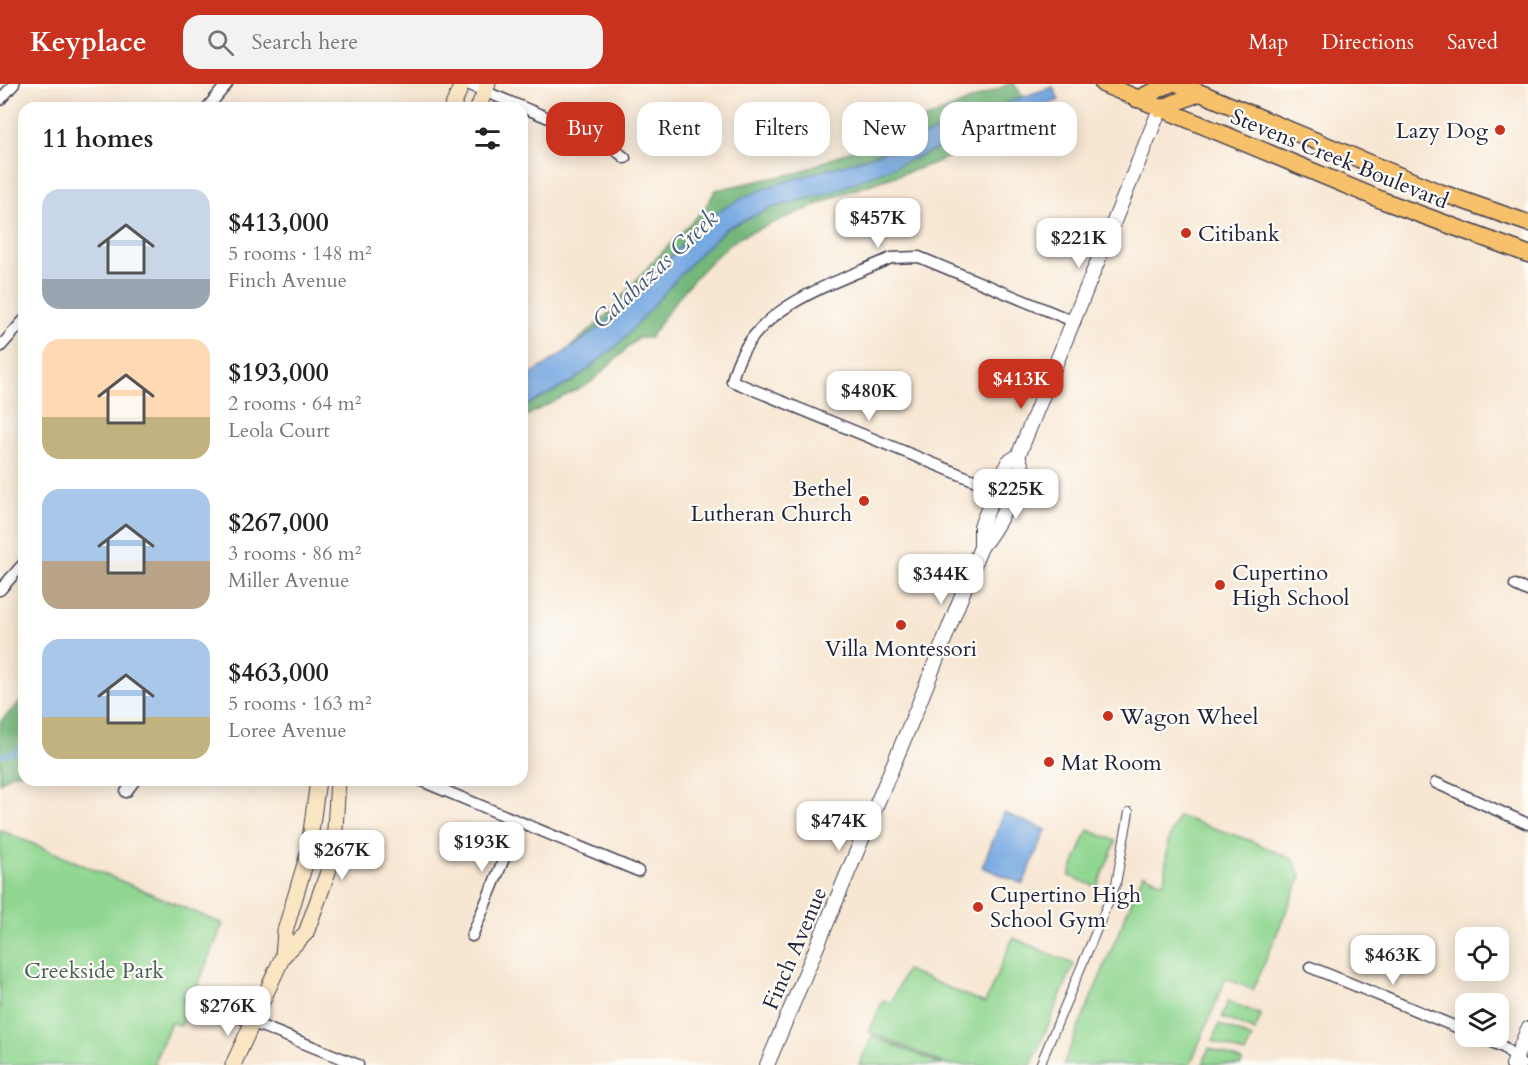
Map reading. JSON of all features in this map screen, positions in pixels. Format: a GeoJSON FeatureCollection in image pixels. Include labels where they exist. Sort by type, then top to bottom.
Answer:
{"type":"FeatureCollection","features":[{"type":"Feature","properties":{"kind":"main road"},"geometry":{"type":"LineString","coordinates":[[454,102],[462,84]]}},
{"type":"Feature","properties":{"kind":"main road","name":"Stevens Creek Boulevard"},"geometry":{"type":"LineString","coordinates":[[1103,84],[1384,201],[1528,254]]}},
{"type":"Feature","properties":{"kind":"main road"},"geometry":{"type":"LineString","coordinates":[[1137,99],[1159,86],[1160,109]]}},
{"type":"Feature","properties":{"kind":"main road"},"geometry":{"type":"LineString","coordinates":[[480,102],[486,88]]}},
{"type":"Feature","properties":{"kind":"main road"},"geometry":{"type":"LineString","coordinates":[[1160,109],[1178,89]]}},
{"type":"Feature","properties":{"kind":"main road"},"geometry":{"type":"LineString","coordinates":[[1178,89],[1188,120]]}},
{"type":"Feature","properties":{"kind":"main road","name":"Stevens Creek Boulevard"},"geometry":{"type":"LineString","coordinates":[[1178,89],[1199,93],[1436,191],[1528,223]]}},
{"type":"Feature","properties":{"kind":"main road"},"geometry":{"type":"LineString","coordinates":[[284,956],[285,931],[308,854],[317,786]]}},
{"type":"Feature","properties":{"kind":"main road"},"geometry":{"type":"LineString","coordinates":[[233,1065],[284,956],[306,933],[325,882],[334,845],[338,786]]}},
{"type":"Feature","properties":{"kind":"street"},"geometry":{"type":"LineString","coordinates":[[0,100],[14,84]]}},
{"type":"Feature","properties":{"kind":"street"},"geometry":{"type":"LineString","coordinates":[[212,102],[227,84]]}},
{"type":"Feature","properties":{"kind":"street"},"geometry":{"type":"LineString","coordinates":[[467,84],[486,88],[517,102]]}},
{"type":"Feature","properties":{"kind":"street"},"geometry":{"type":"LineString","coordinates":[[528,107],[606,142],[625,158]]}},
{"type":"Feature","properties":{"kind":"street","name":"Finch Avenue"},"geometry":{"type":"LineString","coordinates":[[981,547],[981,526],[1008,462],[1018,456],[1075,322],[1160,109]]}},
{"type":"Feature","properties":{"kind":"street"},"geometry":{"type":"LineString","coordinates":[[1010,495],[732,381],[742,351],[754,333],[770,318],[804,298],[891,258],[902,256],[919,257],[1075,322]]}},
{"type":"Feature","properties":{"kind":"street"},"geometry":{"type":"LineString","coordinates":[[0,348],[18,327]]}},
{"type":"Feature","properties":{"kind":"street","name":"Finch Avenue"},"geometry":{"type":"LineString","coordinates":[[768,1065],[921,698],[981,547],[994,532],[1022,467],[1018,456]]}},
{"type":"Feature","properties":{"kind":"street"},"geometry":{"type":"LineString","coordinates":[[0,590],[18,569]]}},
{"type":"Feature","properties":{"kind":"street"},"geometry":{"type":"LineString","coordinates":[[1515,585],[1528,591]]}},
{"type":"Feature","properties":{"kind":"street"},"geometry":{"type":"LineString","coordinates":[[1436,783],[1528,824]]}},
{"type":"Feature","properties":{"kind":"street"},"geometry":{"type":"LineString","coordinates":[[126,792],[130,786]]}},
{"type":"Feature","properties":{"kind":"street"},"geometry":{"type":"LineString","coordinates":[[433,786],[638,871]]}},
{"type":"Feature","properties":{"kind":"street"},"geometry":{"type":"LineString","coordinates":[[1040,1065],[1116,884],[1129,812]]}},
{"type":"Feature","properties":{"kind":"street"},"geometry":{"type":"LineString","coordinates":[[472,936],[519,822]]}},
{"type":"Feature","properties":{"kind":"street"},"geometry":{"type":"LineString","coordinates":[[1310,967],[1455,1026]]}},
{"type":"Feature","properties":{"kind":"street"},"geometry":{"type":"LineString","coordinates":[[194,999],[358,1065]]}},
{"type":"Feature","properties":{"kind":"street"},"geometry":{"type":"LineString","coordinates":[[1517,1063],[1528,1029]]}},
{"type":"Feature","properties":{"kind":"street"},"geometry":{"type":"LineString","coordinates":[[1503,1047],[1517,1063]]}},
{"type":"Feature","properties":{"kind":"green space"},"geometry":{"type":"Polygon","coordinates":[[[1009,84],[1014,84],[1026,102],[966,102],[1009,84]]]}},
{"type":"Feature","properties":{"kind":"green space"},"geometry":{"type":"Polygon","coordinates":[[[940,113],[940,156],[952,156],[844,193],[738,238],[712,260],[690,284],[650,338],[638,338],[590,383],[528,415],[528,383],[605,317],[646,269],[705,208],[716,190],[800,172],[842,154],[928,156],[928,118],[940,113]]]}},
{"type":"Feature","properties":{"kind":"green space"},"geometry":{"type":"Polygon","coordinates":[[[18,704],[18,773],[11,774],[0,783],[0,722],[18,704]]]}},
{"type":"Feature","properties":{"kind":"green space"},"geometry":{"type":"Polygon","coordinates":[[[1178,816],[1249,840],[1294,860],[1301,876],[1253,990],[1226,978],[1190,1065],[1063,1065],[1143,874],[1164,883],[1168,841],[1178,816]]]}},
{"type":"Feature","properties":{"kind":"green space","name":"Creekside Park"},"geometry":{"type":"Polygon","coordinates":[[[0,830],[223,924],[181,1026],[171,1022],[154,1063],[157,1065],[0,1065],[0,830]]]}},
{"type":"Feature","properties":{"kind":"green space"},"geometry":{"type":"Polygon","coordinates":[[[1088,830],[1116,841],[1097,887],[1069,876],[1088,830]]]}},
{"type":"Feature","properties":{"kind":"green space"},"geometry":{"type":"Polygon","coordinates":[[[1013,938],[1074,964],[1031,1065],[947,1065],[869,1032],[883,1000],[891,1003],[906,970],[985,1003],[1013,938]]]}},
{"type":"Feature","properties":{"kind":"green space"},"geometry":{"type":"Polygon","coordinates":[[[1228,1001],[1261,1015],[1255,1031],[1222,1017],[1228,1001]]]}},
{"type":"Feature","properties":{"kind":"green space"},"geometry":{"type":"Polygon","coordinates":[[[1219,1024],[1252,1038],[1245,1054],[1213,1041],[1219,1024]]]}},
{"type":"Feature","properties":{"kind":"green space"},"geometry":{"type":"Polygon","coordinates":[[[872,1036],[943,1065],[859,1065],[872,1036]]]}},
{"type":"Feature","properties":{"kind":"green space"},"geometry":{"type":"Polygon","coordinates":[[[1209,1048],[1242,1061],[1241,1065],[1203,1064],[1209,1048]]]}},
{"type":"Feature","properties":{"kind":"water"},"geometry":{"type":"Polygon","coordinates":[[[1053,87],[1059,100],[1054,102],[1010,102],[1053,87]]]}},
{"type":"Feature","properties":{"kind":"water"},"geometry":{"type":"Polygon","coordinates":[[[940,130],[940,148],[928,153],[928,135],[940,130]]]}},
{"type":"Feature","properties":{"kind":"water"},"geometry":{"type":"Polygon","coordinates":[[[871,156],[920,156],[831,192],[769,209],[727,228],[699,254],[620,343],[573,381],[528,405],[528,376],[577,344],[616,314],[691,235],[714,215],[770,187],[871,156]]]}},
{"type":"Feature","properties":{"kind":"water"},"geometry":{"type":"Polygon","coordinates":[[[1004,813],[1046,830],[1023,884],[982,867],[1004,813]]]}},
{"type":"Feature","properties":{"kind":"waterway","name":"Calabazas Creek"},"geometry":{"type":"LineString","coordinates":[[0,756],[18,749]]}},
{"type":"Feature","properties":{"kind":"place","name":"Lazy Dog"},"geometry":{"type":"Point","coordinates":[1500,130]}},
{"type":"Feature","properties":{"kind":"place","name":"Citibank"},"geometry":{"type":"Point","coordinates":[1186,233]}},
{"type":"Feature","properties":{"kind":"place","name":"Bethel Lutheran Church"},"geometry":{"type":"Point","coordinates":[864,501]}},
{"type":"Feature","properties":{"kind":"place","name":"Cupertino High School"},"geometry":{"type":"Point","coordinates":[1220,585]}},
{"type":"Feature","properties":{"kind":"place","name":"Villa Montessori"},"geometry":{"type":"Point","coordinates":[901,625]}},
{"type":"Feature","properties":{"kind":"place","name":"Wagon Wheel"},"geometry":{"type":"Point","coordinates":[1108,716]}},
{"type":"Feature","properties":{"kind":"place","name":"Mat Room"},"geometry":{"type":"Point","coordinates":[1049,762]}},
{"type":"Feature","properties":{"kind":"place","name":"Cupertino High School Gym"},"geometry":{"type":"Point","coordinates":[978,907]}}]}
